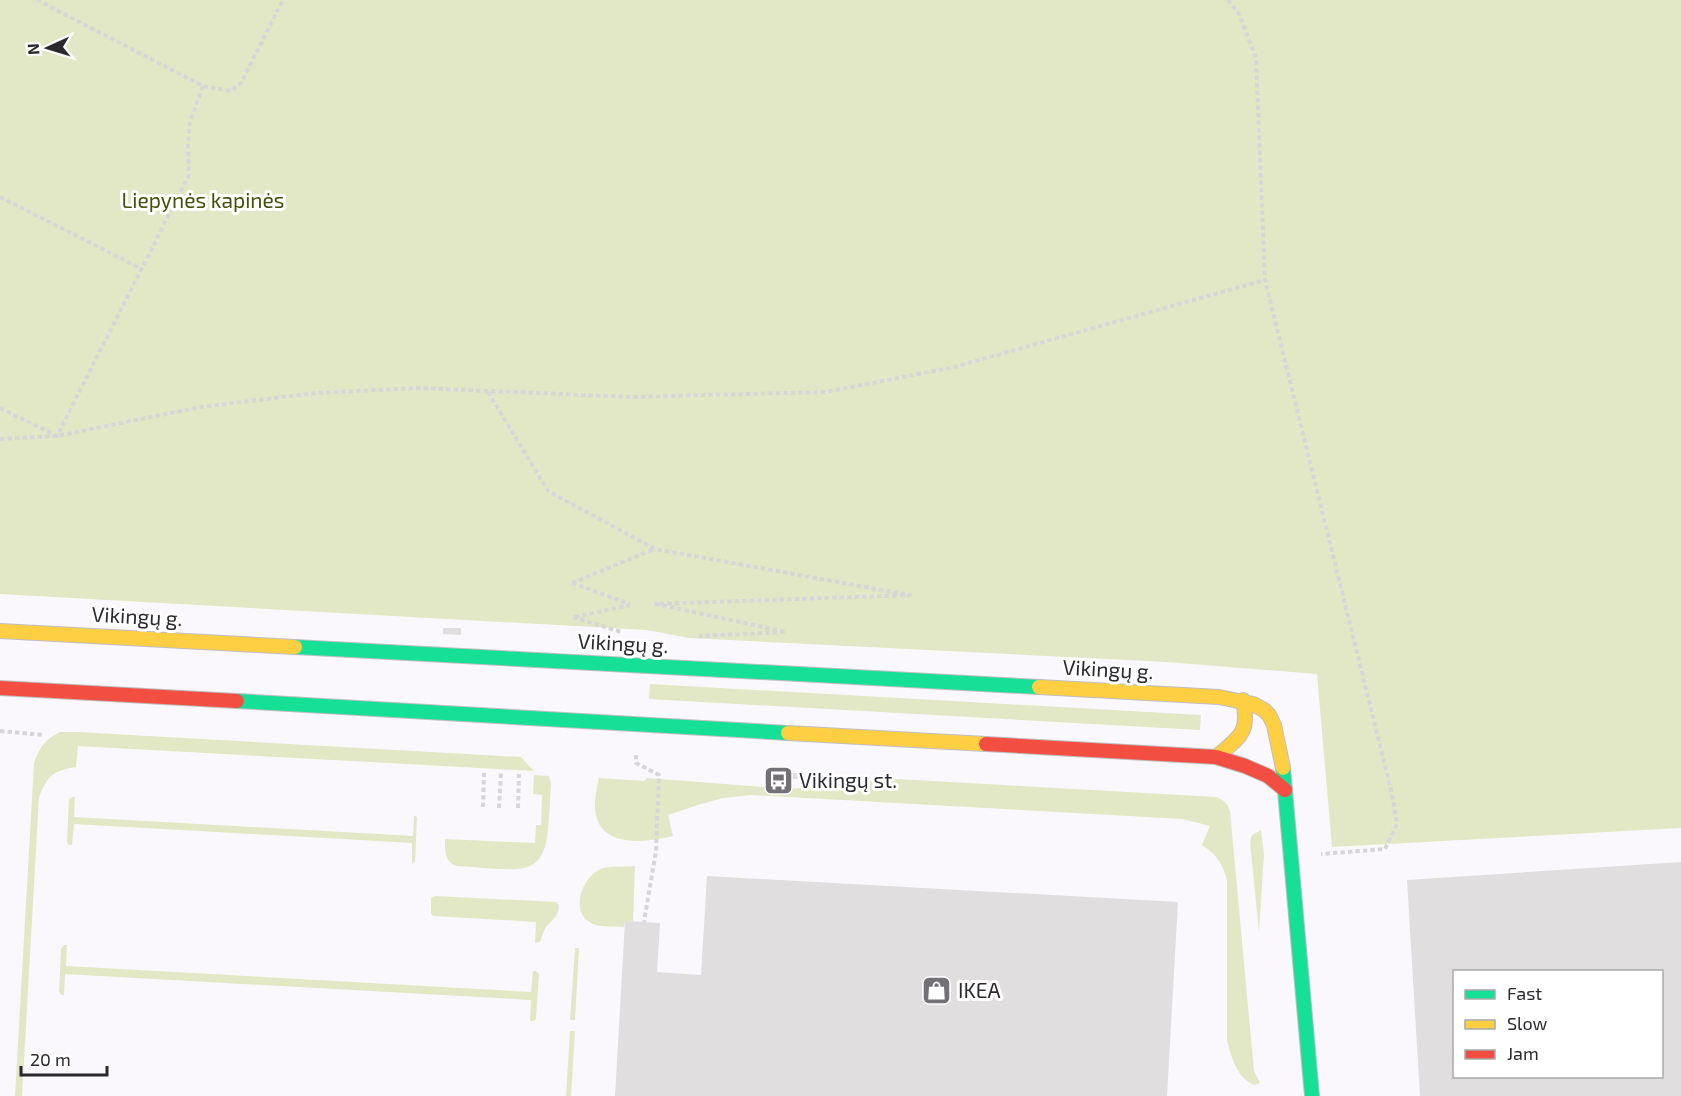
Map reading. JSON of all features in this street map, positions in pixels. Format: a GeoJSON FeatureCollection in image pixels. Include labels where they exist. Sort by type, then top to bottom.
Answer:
{"type":"FeatureCollection","features":[{"type":"Feature","properties":{"kind":"main road","name":"Vikingų g."},"geometry":{"type":"LineString","coordinates":[[0,631],[1243,700],[1263,708],[1278,734],[1312,1096]]}},
{"type":"Feature","properties":{"kind":"main road"},"geometry":{"type":"LineString","coordinates":[[0,688],[1216,757],[1268,776],[1285,790]]}},
{"type":"Feature","properties":{"kind":"main road"},"geometry":{"type":"LineString","coordinates":[[1216,757],[1245,732],[1247,717],[1243,700]]}},
{"type":"Feature","properties":{"kind":"path"},"geometry":{"type":"LineString","coordinates":[[37,0],[202,86],[231,91],[241,83],[283,0]]}},
{"type":"Feature","properties":{"kind":"path"},"geometry":{"type":"LineString","coordinates":[[1228,0],[1239,14],[1256,58],[1265,280],[1392,794],[1396,824],[1385,849],[1291,856]]}},
{"type":"Feature","properties":{"kind":"path"},"geometry":{"type":"LineString","coordinates":[[57,436],[189,175],[190,122],[202,86]]}},
{"type":"Feature","properties":{"kind":"path"},"geometry":{"type":"LineString","coordinates":[[0,197],[142,269]]}},
{"type":"Feature","properties":{"kind":"path"},"geometry":{"type":"LineString","coordinates":[[0,439],[57,436],[201,407],[316,393],[417,388],[632,397],[826,392],[954,367],[1265,280]]}},
{"type":"Feature","properties":{"kind":"path"},"geometry":{"type":"LineString","coordinates":[[488,391],[548,491],[655,549],[910,595],[656,604],[786,632],[697,636]]}},
{"type":"Feature","properties":{"kind":"path"},"geometry":{"type":"LineString","coordinates":[[0,408],[57,436]]}},
{"type":"Feature","properties":{"kind":"path"},"geometry":{"type":"LineString","coordinates":[[630,635],[573,617],[630,604],[573,583],[655,549]]}},
{"type":"Feature","properties":{"kind":"path"},"geometry":{"type":"LineString","coordinates":[[637,724],[636,763],[659,775],[656,851],[644,922]]}},
{"type":"Feature","properties":{"kind":"path"},"geometry":{"type":"LineString","coordinates":[[0,731],[44,735]]}},
{"type":"Feature","properties":{"kind":"path"},"geometry":{"type":"LineString","coordinates":[[499,808],[501,772]]}},
{"type":"Feature","properties":{"kind":"path"},"geometry":{"type":"LineString","coordinates":[[483,807],[484,773]]}},
{"type":"Feature","properties":{"kind":"path"},"geometry":{"type":"LineString","coordinates":[[518,808],[519,774]]}},
{"type":"Feature","properties":{"kind":"green space","name":"Liepynės kapinės"},"geometry":{"type":"Polygon","coordinates":[[[0,0],[1681,0],[1681,828],[1332,847],[1317,674],[1167,662],[689,638],[646,630],[0,594],[0,0]]]}},
{"type":"Feature","properties":{"kind":"green space"},"geometry":{"type":"Polygon","coordinates":[[[650,684],[1201,715],[1200,730],[649,699],[650,684]]]}},
{"type":"Feature","properties":{"kind":"green space"},"geometry":{"type":"Polygon","coordinates":[[[60,732],[521,757],[534,771],[78,746],[76,767],[52,775],[39,797],[22,1096],[15,1096],[34,763],[43,744],[60,732]]]}},
{"type":"Feature","properties":{"kind":"green space"},"geometry":{"type":"Polygon","coordinates":[[[534,775],[549,776],[551,784],[546,843],[540,858],[534,864],[516,869],[452,864],[446,855],[445,839],[535,843],[536,825],[541,825],[542,795],[533,794],[534,775]]]}},
{"type":"Feature","properties":{"kind":"green space"},"geometry":{"type":"Polygon","coordinates":[[[599,778],[644,781],[647,778],[789,789],[897,779],[1219,798],[1225,802],[1230,811],[1254,1071],[1260,1083],[1254,1085],[1248,1082],[1239,1072],[1227,1040],[1227,881],[1218,860],[1202,845],[1210,826],[1183,819],[752,795],[723,798],[668,815],[673,836],[633,841],[610,835],[601,827],[596,816],[595,801],[599,778]]]}},
{"type":"Feature","properties":{"kind":"green space"},"geometry":{"type":"Polygon","coordinates":[[[75,797],[74,817],[413,836],[414,816],[416,816],[415,862],[412,864],[412,843],[74,824],[72,845],[69,845],[67,842],[69,799],[75,797]]]}},
{"type":"Feature","properties":{"kind":"green space"},"geometry":{"type":"Polygon","coordinates":[[[1261,830],[1264,854],[1259,932],[1250,842],[1252,835],[1261,830]]]}},
{"type":"Feature","properties":{"kind":"green space"},"geometry":{"type":"Polygon","coordinates":[[[635,866],[633,921],[625,921],[624,927],[600,926],[588,921],[580,908],[580,900],[590,877],[603,868],[635,866]]]}},
{"type":"Feature","properties":{"kind":"green space"},"geometry":{"type":"Polygon","coordinates":[[[435,896],[556,902],[559,909],[546,927],[540,942],[535,943],[536,922],[433,916],[431,898],[435,896]]]}},
{"type":"Feature","properties":{"kind":"green space"},"geometry":{"type":"Polygon","coordinates":[[[67,945],[66,966],[531,992],[533,971],[536,971],[539,974],[536,1019],[530,1021],[531,1000],[65,974],[64,995],[62,995],[59,992],[61,949],[67,945]]]}},
{"type":"Feature","properties":{"kind":"green space"},"geometry":{"type":"Polygon","coordinates":[[[575,948],[579,948],[575,1020],[570,1020],[575,948]]]}},
{"type":"Feature","properties":{"kind":"green space"},"geometry":{"type":"Polygon","coordinates":[[[570,1031],[575,1031],[571,1096],[566,1096],[570,1031]]]}},
{"type":"Feature","properties":{"kind":"building"},"geometry":{"type":"Polygon","coordinates":[[[443,628],[461,628],[461,635],[443,634],[443,628]]]}},
{"type":"Feature","properties":{"kind":"building"},"geometry":{"type":"Polygon","coordinates":[[[781,773],[799,773],[799,779],[781,779],[781,773]]]}},
{"type":"Feature","properties":{"kind":"building"},"geometry":{"type":"Polygon","coordinates":[[[1681,862],[1681,1096],[1420,1096],[1407,880],[1681,862]]]}},
{"type":"Feature","properties":{"kind":"building","name":"IKEA"},"geometry":{"type":"Polygon","coordinates":[[[707,876],[1178,902],[1167,1096],[615,1096],[625,921],[660,923],[657,972],[701,975],[707,876]]]}},
{"type":"Feature","properties":{"kind":"traffic: fast"},"geometry":{"type":"LineString","coordinates":[[295,647],[1039,687]]}},
{"type":"Feature","properties":{"kind":"traffic: fast"},"geometry":{"type":"LineString","coordinates":[[237,701],[788,733]]}},
{"type":"Feature","properties":{"kind":"traffic: fast"},"geometry":{"type":"LineString","coordinates":[[1283,768],[1312,1096]]}},
{"type":"Feature","properties":{"kind":"traffic: slow"},"geometry":{"type":"LineString","coordinates":[[0,631],[295,647]]}},
{"type":"Feature","properties":{"kind":"traffic: slow"},"geometry":{"type":"LineString","coordinates":[[1039,687],[1219,697],[1253,704],[1264,710],[1274,725],[1283,768]]}},
{"type":"Feature","properties":{"kind":"traffic: slow"},"geometry":{"type":"LineString","coordinates":[[1216,757],[1237,739],[1244,727],[1243,700]]}},
{"type":"Feature","properties":{"kind":"traffic: slow"},"geometry":{"type":"LineString","coordinates":[[788,733],[986,744]]}},
{"type":"Feature","properties":{"kind":"traffic: jam"},"geometry":{"type":"LineString","coordinates":[[0,688],[237,701]]}},
{"type":"Feature","properties":{"kind":"traffic: jam"},"geometry":{"type":"LineString","coordinates":[[986,744],[1216,757],[1268,776],[1285,790]]}},
{"type":"Feature","properties":{"kind":"place","name":"Vikingų st."},"geometry":{"type":"Point","coordinates":[778,781]}},
{"type":"Feature","properties":{"kind":"place","name":"IKEA"},"geometry":{"type":"Point","coordinates":[937,991]}}]}
